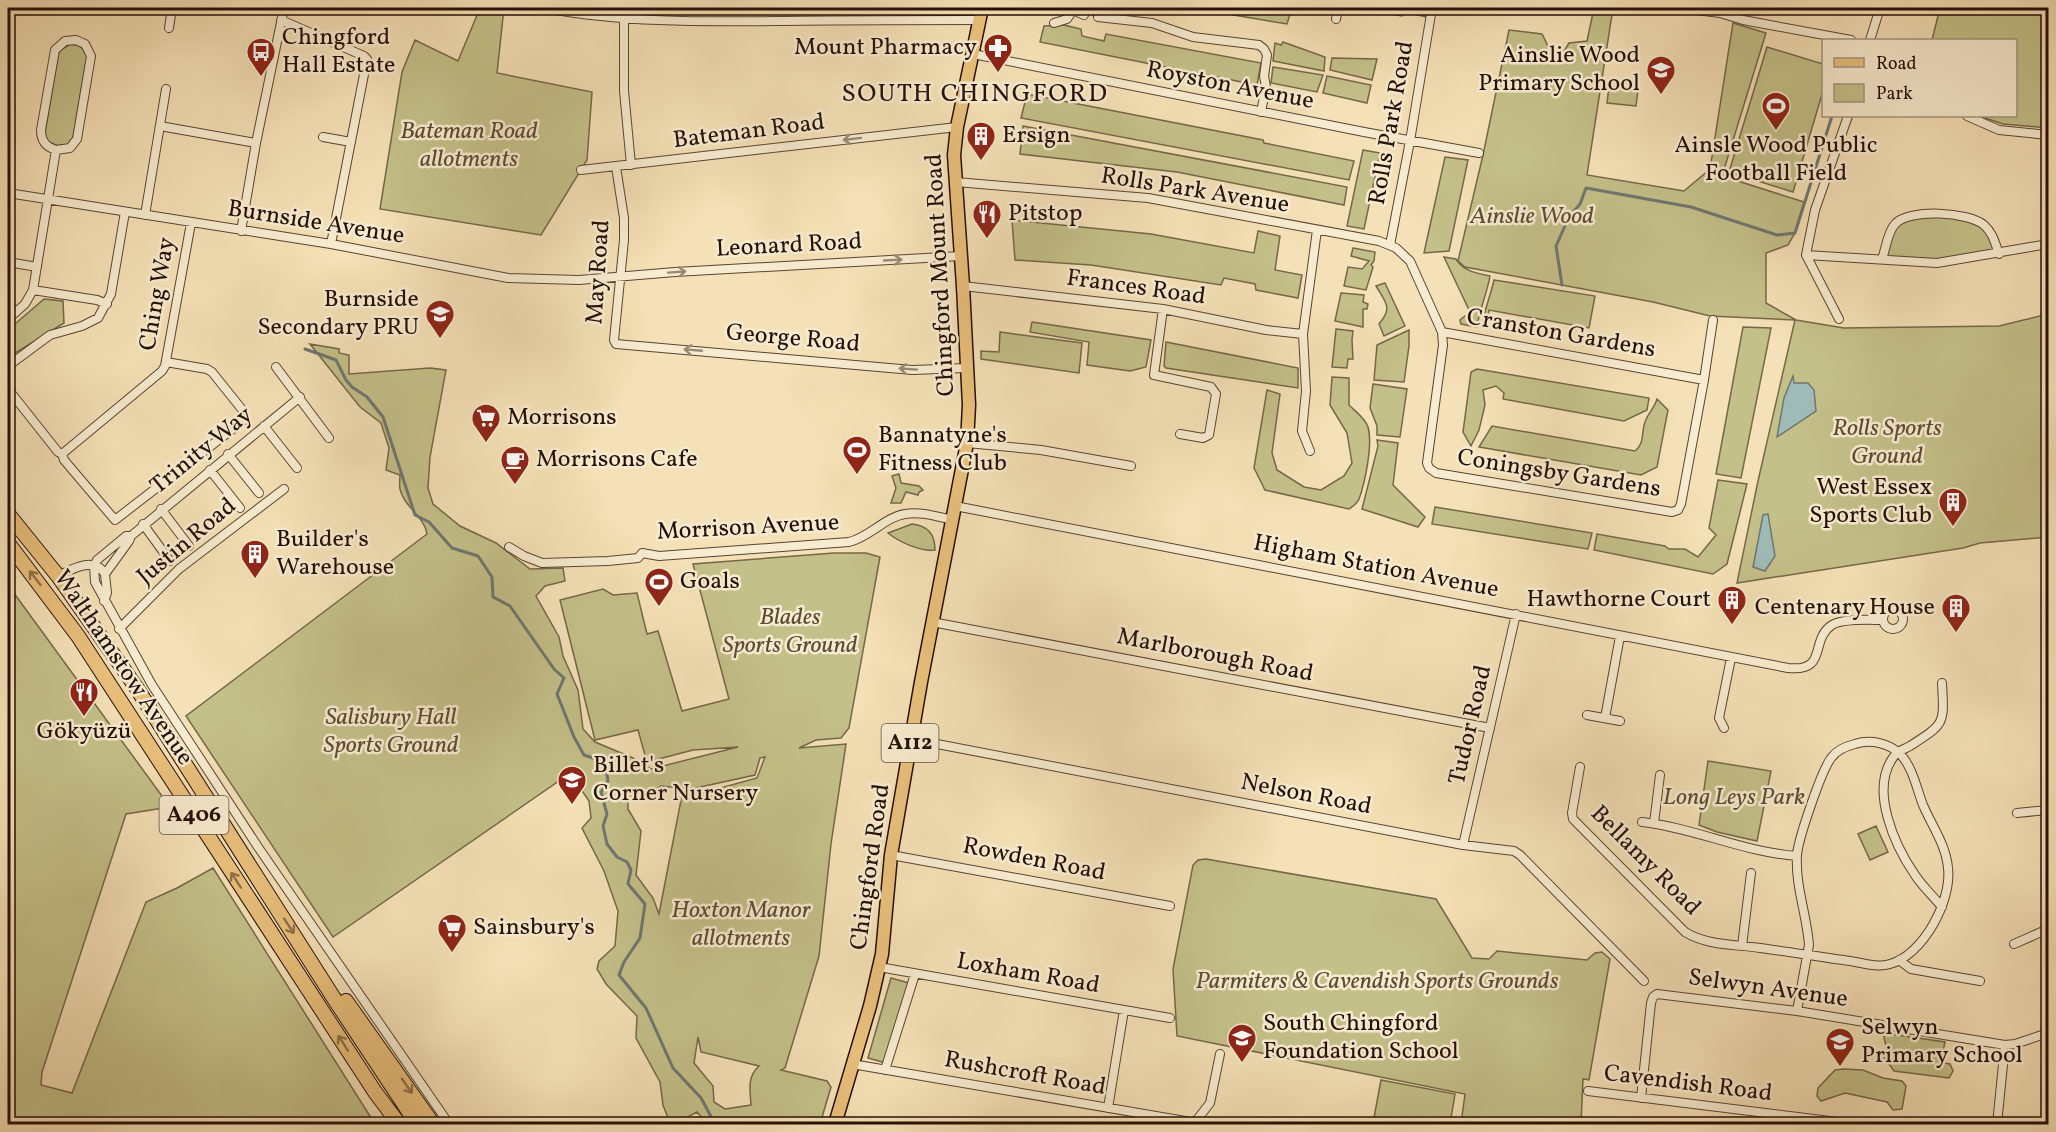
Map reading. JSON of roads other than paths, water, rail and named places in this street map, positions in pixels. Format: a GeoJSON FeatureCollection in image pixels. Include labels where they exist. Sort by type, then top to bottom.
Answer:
{"type":"FeatureCollection","features":[{"type":"Feature","properties":{"kind":"highway","name":"Walthamstow Avenue"},"geometry":{"type":"LineString","coordinates":[[8,514],[58,576],[136,687],[308,956]]}},
{"type":"Feature","properties":{"kind":"highway","name":"Walthamstow Avenue"},"geometry":{"type":"LineString","coordinates":[[8,543],[78,636],[375,1092]]}},
{"type":"Feature","properties":{"kind":"highway","name":"A406"},"geometry":{"type":"LineString","coordinates":[[308,956],[417,1125]]}},
{"type":"Feature","properties":{"kind":"highway","name":"A406"},"geometry":{"type":"LineString","coordinates":[[308,956],[331,980],[433,1125]]}},
{"type":"Feature","properties":{"kind":"highway","name":"A406"},"geometry":{"type":"LineString","coordinates":[[375,1092],[390,1125]]}},
{"type":"Feature","properties":{"kind":"highway","name":"A406"},"geometry":{"type":"LineString","coordinates":[[375,1092],[399,1125]]}},
{"type":"Feature","properties":{"kind":"main road","name":"Chingford Mount Road"},"geometry":{"type":"LineString","coordinates":[[956,506],[967,443],[969,405],[954,154],[957,127],[981,14]]}},
{"type":"Feature","properties":{"kind":"main road","name":"Chingford Road"},"geometry":{"type":"LineString","coordinates":[[835,1125],[879,967],[891,855],[932,622],[956,506]]}},
{"type":"Feature","properties":{"kind":"street"},"geometry":{"type":"LineString","coordinates":[[169,28],[172,8]]}},
{"type":"Feature","properties":{"kind":"street"},"geometry":{"type":"LineString","coordinates":[[241,231],[256,143],[284,8]]}},
{"type":"Feature","properties":{"kind":"street"},"geometry":{"type":"LineString","coordinates":[[543,8],[624,18],[708,22],[920,20],[981,14]]}},
{"type":"Feature","properties":{"kind":"street"},"geometry":{"type":"LineString","coordinates":[[1336,19],[1338,8]]}},
{"type":"Feature","properties":{"kind":"street","name":"Rolls Park Road"},"geometry":{"type":"LineString","coordinates":[[1390,244],[1432,8]]}},
{"type":"Feature","properties":{"kind":"street"},"geometry":{"type":"LineString","coordinates":[[1681,8],[1720,13],[1743,20],[1846,39]]}},
{"type":"Feature","properties":{"kind":"street"},"geometry":{"type":"LineString","coordinates":[[1870,39],[1880,8]]}},
{"type":"Feature","properties":{"kind":"street"},"geometry":{"type":"LineString","coordinates":[[1054,23],[1067,19],[1072,9],[1084,15]]}},
{"type":"Feature","properties":{"kind":"street"},"geometry":{"type":"LineString","coordinates":[[1098,17],[1152,23],[1193,37],[1259,45],[1267,56],[1264,76],[1266,87],[1261,112]]}},
{"type":"Feature","properties":{"kind":"street"},"geometry":{"type":"LineString","coordinates":[[624,18],[624,91],[631,165]]}},
{"type":"Feature","properties":{"kind":"street"},"geometry":{"type":"LineString","coordinates":[[281,20],[367,59],[332,244]]}},
{"type":"Feature","properties":{"kind":"street"},"geometry":{"type":"LineString","coordinates":[[76,40],[85,44],[91,56],[77,139],[70,148],[56,150],[46,144],[41,135],[56,50],[65,41],[76,40]]}},
{"type":"Feature","properties":{"kind":"street","name":"Royston Avenue"},"geometry":{"type":"LineString","coordinates":[[973,54],[1479,153]]}},
{"type":"Feature","properties":{"kind":"street"},"geometry":{"type":"LineString","coordinates":[[145,215],[166,89]]}},
{"type":"Feature","properties":{"kind":"street"},"geometry":{"type":"LineString","coordinates":[[1839,319],[1806,255],[1815,210],[1848,117]]}},
{"type":"Feature","properties":{"kind":"street"},"geometry":{"type":"LineString","coordinates":[[1969,117],[1999,130],[2049,135]]}},
{"type":"Feature","properties":{"kind":"street"},"geometry":{"type":"LineString","coordinates":[[160,126],[256,143]]}},
{"type":"Feature","properties":{"kind":"street","name":"Bateman Road"},"geometry":{"type":"LineString","coordinates":[[581,170],[957,127]]}},
{"type":"Feature","properties":{"kind":"street"},"geometry":{"type":"LineString","coordinates":[[323,137],[351,142]]}},
{"type":"Feature","properties":{"kind":"street"},"geometry":{"type":"LineString","coordinates":[[8,319],[25,304],[33,290],[56,150]]}},
{"type":"Feature","properties":{"kind":"street","name":"May Road"},"geometry":{"type":"LineString","coordinates":[[616,167],[624,218],[624,244],[614,340],[616,344]]}},
{"type":"Feature","properties":{"kind":"street","name":"Rolls Park Avenue"},"geometry":{"type":"LineString","coordinates":[[956,182],[1148,198],[1390,244]]}},
{"type":"Feature","properties":{"kind":"street","name":"Burnside Avenue"},"geometry":{"type":"LineString","coordinates":[[8,193],[332,244],[508,278],[551,280],[619,278]]}},
{"type":"Feature","properties":{"kind":"street"},"geometry":{"type":"LineString","coordinates":[[8,366],[50,335],[92,323],[98,318],[111,294],[125,212]]}},
{"type":"Feature","properties":{"kind":"street"},"geometry":{"type":"LineString","coordinates":[[1882,259],[1895,224],[1904,219],[1934,213],[1961,216],[1983,224],[1992,234],[1999,254]]}},
{"type":"Feature","properties":{"kind":"street","name":"Ching Way"},"geometry":{"type":"LineString","coordinates":[[62,454],[162,371],[166,362],[190,223]]}},
{"type":"Feature","properties":{"kind":"street"},"geometry":{"type":"LineString","coordinates":[[1310,451],[1302,431],[1306,392],[1303,334],[1317,230]]}},
{"type":"Feature","properties":{"kind":"street","name":"Cranston Gardens"},"geometry":{"type":"LineString","coordinates":[[1390,244],[1410,261],[1442,332],[1704,380]]}},
{"type":"Feature","properties":{"kind":"street"},"geometry":{"type":"LineString","coordinates":[[1806,255],[1937,263],[2049,244]]}},
{"type":"Feature","properties":{"kind":"street","name":"Leonard Road"},"geometry":{"type":"LineString","coordinates":[[619,278],[675,272],[961,256]]}},
{"type":"Feature","properties":{"kind":"street"},"geometry":{"type":"LineString","coordinates":[[8,262],[38,267]]}},
{"type":"Feature","properties":{"kind":"street","name":"Frances Road"},"geometry":{"type":"LineString","coordinates":[[963,286],[1163,309],[1266,330],[1303,334]]}},
{"type":"Feature","properties":{"kind":"street"},"geometry":{"type":"LineString","coordinates":[[33,290],[97,300],[107,304]]}},
{"type":"Feature","properties":{"kind":"street"},"geometry":{"type":"LineString","coordinates":[[1163,309],[1154,375],[1158,378],[1211,387],[1216,394],[1209,435],[1203,438],[1180,434]]}},
{"type":"Feature","properties":{"kind":"street"},"geometry":{"type":"LineString","coordinates":[[1704,380],[1713,320]]}},
{"type":"Feature","properties":{"kind":"street","name":"Coningsby Gardens"},"geometry":{"type":"LineString","coordinates":[[1442,332],[1443,345],[1427,463],[1432,472],[1672,512],[1678,510],[1704,380]]}},
{"type":"Feature","properties":{"kind":"street","name":"George Road"},"geometry":{"type":"LineString","coordinates":[[616,344],[912,370],[967,368]]}},
{"type":"Feature","properties":{"kind":"street"},"geometry":{"type":"LineString","coordinates":[[8,389],[115,520],[243,421],[244,412],[212,372],[207,369],[166,362]]}},
{"type":"Feature","properties":{"kind":"street"},"geometry":{"type":"LineString","coordinates":[[276,367],[329,438]]}},
{"type":"Feature","properties":{"kind":"street","name":"Trinity Way"},"geometry":{"type":"LineString","coordinates":[[105,574],[129,541],[130,536],[142,524],[300,397]]}},
{"type":"Feature","properties":{"kind":"street"},"geometry":{"type":"LineString","coordinates":[[264,426],[297,468]]}},
{"type":"Feature","properties":{"kind":"street"},"geometry":{"type":"LineString","coordinates":[[967,443],[1041,450],[1131,466]]}},
{"type":"Feature","properties":{"kind":"street"},"geometry":{"type":"LineString","coordinates":[[228,454],[259,493]]}},
{"type":"Feature","properties":{"kind":"street"},"geometry":{"type":"LineString","coordinates":[[210,470],[240,508]]}},
{"type":"Feature","properties":{"kind":"street","name":"Justin Road"},"geometry":{"type":"LineString","coordinates":[[119,628],[180,569],[284,489]]}},
{"type":"Feature","properties":{"kind":"street","name":"Higham Station Avenue"},"geometry":{"type":"LineString","coordinates":[[956,506],[1788,668],[1807,667],[1813,663],[1822,638],[1833,625],[1840,622],[1883,620]]}},
{"type":"Feature","properties":{"kind":"street"},"geometry":{"type":"LineString","coordinates":[[161,509],[189,546]]}},
{"type":"Feature","properties":{"kind":"street","name":"Morrison Avenue"},"geometry":{"type":"LineString","coordinates":[[509,547],[542,563],[608,561],[638,558],[642,553],[659,556],[849,542],[866,536],[904,514],[925,514],[953,520]]}},
{"type":"Feature","properties":{"kind":"street"},"geometry":{"type":"LineString","coordinates":[[142,524],[170,561]]}},
{"type":"Feature","properties":{"kind":"street","name":"Trinity Way"},"geometry":{"type":"LineString","coordinates":[[94,566],[97,560],[126,536],[130,536]]}},
{"type":"Feature","properties":{"kind":"street"},"geometry":{"type":"LineString","coordinates":[[58,576],[79,566],[94,566],[102,569],[105,574],[107,593],[104,601]]}},
{"type":"Feature","properties":{"kind":"street"},"geometry":{"type":"LineString","coordinates":[[94,566],[94,582],[119,628]]}},
{"type":"Feature","properties":{"kind":"street","name":"Tudor Road"},"geometry":{"type":"LineString","coordinates":[[1463,845],[1516,614]]}},
{"type":"Feature","properties":{"kind":"street","name":"Marlborough Road"},"geometry":{"type":"LineString","coordinates":[[932,622],[1490,728]]}},
{"type":"Feature","properties":{"kind":"street","name":"Walthamstow Avenue"},"geometry":{"type":"LineString","coordinates":[[119,628],[152,686],[258,847],[449,1125]]}},
{"type":"Feature","properties":{"kind":"street"},"geometry":{"type":"LineString","coordinates":[[1605,718],[1620,636]]}},
{"type":"Feature","properties":{"kind":"street"},"geometry":{"type":"LineString","coordinates":[[1724,728],[1719,718],[1731,658]]}},
{"type":"Feature","properties":{"kind":"street"},"geometry":{"type":"LineString","coordinates":[[1942,683],[1944,717],[1939,726],[1897,752],[1889,764],[1884,791],[1887,818],[1893,836],[1915,876],[1942,907]]}},
{"type":"Feature","properties":{"kind":"street"},"geometry":{"type":"LineString","coordinates":[[1587,716],[1620,721]]}},
{"type":"Feature","properties":{"kind":"street","name":"Nelson Road"},"geometry":{"type":"LineString","coordinates":[[911,739],[1463,845],[1518,853],[1644,981]]}},
{"type":"Feature","properties":{"kind":"street"},"geometry":{"type":"LineString","coordinates":[[1797,1011],[1808,955],[1808,931],[1798,874],[1799,840],[1825,767],[1831,757],[1844,748],[1869,741],[1882,744],[1897,752],[1905,760],[1946,856],[1948,882],[1942,907],[1924,937],[1899,960],[1911,969],[1980,981]]}},
{"type":"Feature","properties":{"kind":"street","name":"Bellamy Road"},"geometry":{"type":"LineString","coordinates":[[1580,767],[1572,813],[1576,824],[1685,932],[1705,941],[1877,965],[1890,964],[1899,960]]}},
{"type":"Feature","properties":{"kind":"street"},"geometry":{"type":"LineString","coordinates":[[1654,823],[1660,775]]}},
{"type":"Feature","properties":{"kind":"street"},"geometry":{"type":"LineString","coordinates":[[2017,813],[2049,810]]}},
{"type":"Feature","properties":{"kind":"street"},"geometry":{"type":"LineString","coordinates":[[1642,822],[1687,830],[1739,847],[1797,856]]}},
{"type":"Feature","properties":{"kind":"street","name":"Rowden Road"},"geometry":{"type":"LineString","coordinates":[[891,855],[1170,906]]}},
{"type":"Feature","properties":{"kind":"street"},"geometry":{"type":"LineString","coordinates":[[1742,946],[1751,873]]}},
{"type":"Feature","properties":{"kind":"street"},"geometry":{"type":"LineString","coordinates":[[2014,944],[2049,929]]}},
{"type":"Feature","properties":{"kind":"street","name":"Loxham Road"},"geometry":{"type":"LineString","coordinates":[[879,967],[1170,1018]]}},
{"type":"Feature","properties":{"kind":"street"},"geometry":{"type":"LineString","coordinates":[[885,1070],[915,974]]}},
{"type":"Feature","properties":{"kind":"street","name":"Selwyn Avenue"},"geometry":{"type":"LineString","coordinates":[[1641,1098],[1651,1003],[1657,994],[1797,1011],[2005,1045],[2049,1033]]}},
{"type":"Feature","properties":{"kind":"street"},"geometry":{"type":"LineString","coordinates":[[1108,1108],[1124,1010]]}},
{"type":"Feature","properties":{"kind":"street"},"geometry":{"type":"LineString","coordinates":[[1998,1125],[2005,1045]]}},
{"type":"Feature","properties":{"kind":"street"},"geometry":{"type":"LineString","coordinates":[[1195,1122],[1210,1103],[1220,1054]]}},
{"type":"Feature","properties":{"kind":"street","name":"Rushcroft Road"},"geometry":{"type":"LineString","coordinates":[[852,1064],[1195,1122]]}},
{"type":"Feature","properties":{"kind":"street","name":"Cavendish Road"},"geometry":{"type":"LineString","coordinates":[[1588,1091],[1854,1125]]}},
{"type":"Feature","properties":{"kind":"water"},"geometry":{"type":"Polygon","coordinates":[[[1793,376],[1794,383],[1808,383],[1814,390],[1816,411],[1777,437],[1784,398],[1793,376]]]}},
{"type":"Feature","properties":{"kind":"water"},"geometry":{"type":"Polygon","coordinates":[[[1768,514],[1775,556],[1765,571],[1753,567],[1763,515],[1768,514]]]}},
{"type":"Feature","properties":{"kind":"waterway"},"geometry":{"type":"LineString","coordinates":[[1562,285],[1556,246],[1569,217],[1580,204],[1586,188],[1691,207],[1777,235],[1795,233],[1832,117]]}},
{"type":"Feature","properties":{"kind":"waterway"},"geometry":{"type":"LineString","coordinates":[[305,349],[336,360],[346,380],[367,397],[383,417],[415,515],[429,522],[452,548],[478,556],[492,577],[493,597],[510,606],[554,669],[564,678],[557,694],[574,737],[584,755],[605,762],[608,781],[601,792],[607,814],[603,826],[607,844],[617,857],[627,862],[631,870],[628,884],[645,904],[640,938],[624,962],[619,975],[646,1008],[673,1068],[701,1098],[715,1124]]}},
{"type":"Feature","properties":{"kind":"place","name":"Mount Pharmacy"},"geometry":{"type":"Point","coordinates":[998,74]}},
{"type":"Feature","properties":{"kind":"place","name":"Chingford Hall Estate"},"geometry":{"type":"Point","coordinates":[261,78]}},
{"type":"Feature","properties":{"kind":"place","name":"Ainslie Wood Primary School"},"geometry":{"type":"Point","coordinates":[1661,96]}},
{"type":"Feature","properties":{"kind":"place","name":"Ainsle Wood Public Football Field"},"geometry":{"type":"Point","coordinates":[1776,132]}},
{"type":"Feature","properties":{"kind":"place","name":"Ersign"},"geometry":{"type":"Point","coordinates":[981,162]}},
{"type":"Feature","properties":{"kind":"place","name":"Pitstop"},"geometry":{"type":"Point","coordinates":[987,240]}},
{"type":"Feature","properties":{"kind":"place","name":"Burnside Secondary PRU"},"geometry":{"type":"Point","coordinates":[440,340]}},
{"type":"Feature","properties":{"kind":"place","name":"Morrisons"},"geometry":{"type":"Point","coordinates":[486,444]}},
{"type":"Feature","properties":{"kind":"place","name":"Bannatyne's Fitness Club"},"geometry":{"type":"Point","coordinates":[857,476]}},
{"type":"Feature","properties":{"kind":"place","name":"Morrisons Cafe"},"geometry":{"type":"Point","coordinates":[515,486]}},
{"type":"Feature","properties":{"kind":"place","name":"West Essex Sports Club"},"geometry":{"type":"Point","coordinates":[1953,528]}},
{"type":"Feature","properties":{"kind":"place","name":"Builder's Warehouse"},"geometry":{"type":"Point","coordinates":[255,580]}},
{"type":"Feature","properties":{"kind":"place","name":"Goals"},"geometry":{"type":"Point","coordinates":[659,608]}},
{"type":"Feature","properties":{"kind":"place","name":"Hawthorne Court"},"geometry":{"type":"Point","coordinates":[1732,626]}},
{"type":"Feature","properties":{"kind":"place","name":"Centenary House"},"geometry":{"type":"Point","coordinates":[1956,634]}},
{"type":"Feature","properties":{"kind":"place","name":"Gökyüzü"},"geometry":{"type":"Point","coordinates":[84,718]}},
{"type":"Feature","properties":{"kind":"place","name":"Billet's Corner Nursery"},"geometry":{"type":"Point","coordinates":[572,806]}},
{"type":"Feature","properties":{"kind":"place","name":"Sainsbury's"},"geometry":{"type":"Point","coordinates":[452,954]}},
{"type":"Feature","properties":{"kind":"place","name":"South Chingford Foundation School"},"geometry":{"type":"Point","coordinates":[1242,1064]}},
{"type":"Feature","properties":{"kind":"place","name":"Selwyn Primary School"},"geometry":{"type":"Point","coordinates":[1840,1068]}},
{"type":"Feature","properties":{"kind":"district","name":"SOUTH CHINGFORD"},"geometry":{"type":"Point","coordinates":[975,94]}},
{"type":"Feature","properties":{"kind":"park label","name":"Bateman Road allotments"},"geometry":{"type":"Point","coordinates":[469,146]}},
{"type":"Feature","properties":{"kind":"park label","name":"Ainslie Wood"},"geometry":{"type":"Point","coordinates":[1532,217]}},
{"type":"Feature","properties":{"kind":"park label","name":"Rolls Sports Ground"},"geometry":{"type":"Point","coordinates":[1887,443]}},
{"type":"Feature","properties":{"kind":"park label","name":"Blades Sports Ground"},"geometry":{"type":"Point","coordinates":[790,632]}},
{"type":"Feature","properties":{"kind":"park label","name":"Salisbury Hall Sports Ground"},"geometry":{"type":"Point","coordinates":[391,732]}},
{"type":"Feature","properties":{"kind":"park label","name":"Long Leys Park"},"geometry":{"type":"Point","coordinates":[1734,798]}},
{"type":"Feature","properties":{"kind":"park label","name":"Hoxton Manor allotments"},"geometry":{"type":"Point","coordinates":[741,925]}},
{"type":"Feature","properties":{"kind":"park label","name":"Parmiters & Cavendish Sports Grounds"},"geometry":{"type":"Point","coordinates":[1377,982]}}]}
